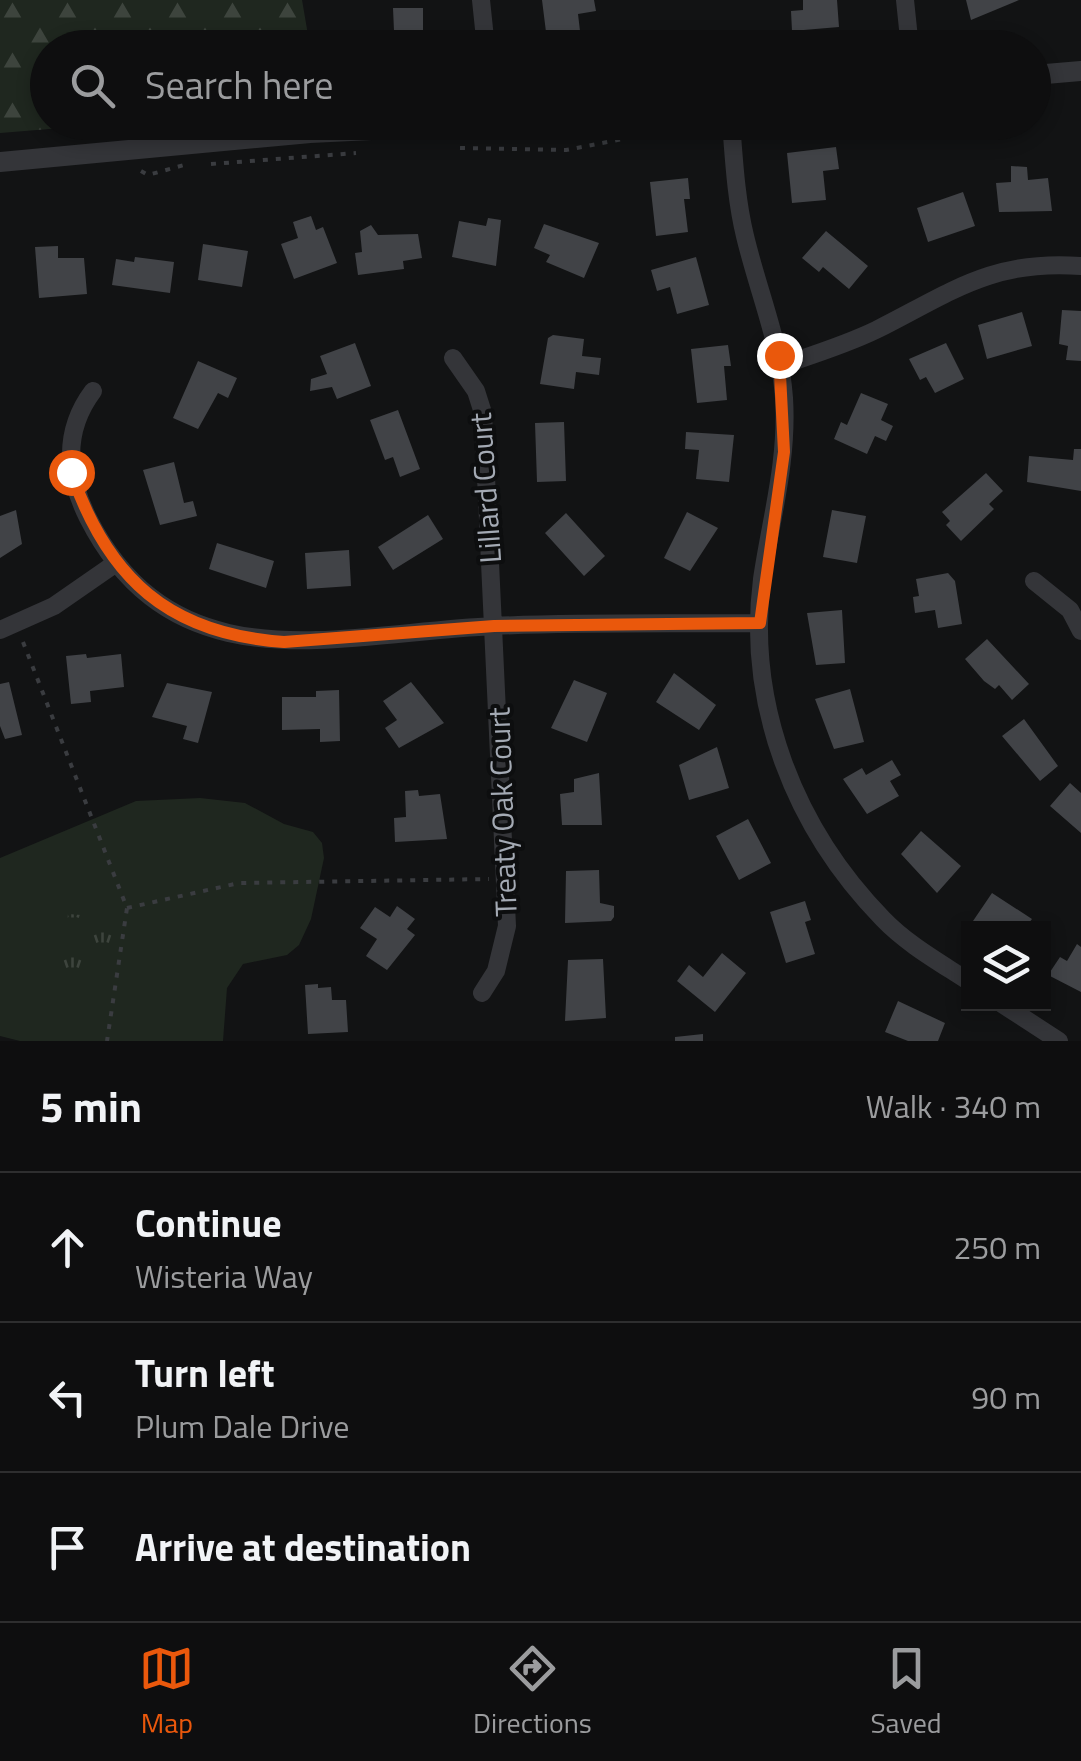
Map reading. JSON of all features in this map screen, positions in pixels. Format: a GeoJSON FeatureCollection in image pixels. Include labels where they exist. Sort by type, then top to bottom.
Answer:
{"type":"FeatureCollection","features":[{"type":"Feature","properties":{"kind":"street"},"geometry":{"type":"LineString","coordinates":[[482,0],[484,30]]}},
{"type":"Feature","properties":{"kind":"street"},"geometry":{"type":"LineString","coordinates":[[905,0],[908,30]]}},
{"type":"Feature","properties":{"kind":"street"},"geometry":{"type":"LineString","coordinates":[[1051,74],[1081,71]]}},
{"type":"Feature","properties":{"kind":"street"},"geometry":{"type":"LineString","coordinates":[[0,162],[235,140]]}},
{"type":"Feature","properties":{"kind":"street"},"geometry":{"type":"LineString","coordinates":[[734,140],[744,232],[780,366],[784,452],[760,623],[762,678],[773,732],[787,776],[818,838],[885,921],[961,977]]}},
{"type":"Feature","properties":{"kind":"street"},"geometry":{"type":"LineString","coordinates":[[780,366],[877,330],[961,284],[1028,266],[1081,266]]}},
{"type":"Feature","properties":{"kind":"street","name":"Lillard Court"},"geometry":{"type":"LineString","coordinates":[[453,358],[476,390],[482,413],[494,626]]}},
{"type":"Feature","properties":{"kind":"street"},"geometry":{"type":"LineString","coordinates":[[93,390],[73,425],[71,472],[84,509],[116,563],[172,612],[216,632],[284,642],[494,626],[760,623]]}},
{"type":"Feature","properties":{"kind":"street"},"geometry":{"type":"LineString","coordinates":[[8,627],[54,606],[116,563]]}},
{"type":"Feature","properties":{"kind":"street"},"geometry":{"type":"LineString","coordinates":[[1034,581],[1070,610],[1081,632]]}},
{"type":"Feature","properties":{"kind":"street","name":"Treaty Oak Court"},"geometry":{"type":"LineString","coordinates":[[482,993],[504,948],[505,879],[494,626]]}},
{"type":"Feature","properties":{"kind":"street"},"geometry":{"type":"LineString","coordinates":[[1013,1011],[1059,1041]]}},
{"type":"Feature","properties":{"kind":"path"},"geometry":{"type":"LineString","coordinates":[[453,148],[566,150],[618,140]]}},
{"type":"Feature","properties":{"kind":"path"},"geometry":{"type":"LineString","coordinates":[[208,163],[220,166],[357,153]]}},
{"type":"Feature","properties":{"kind":"path"},"geometry":{"type":"LineString","coordinates":[[130,169],[148,175],[172,171],[195,159]]}},
{"type":"Feature","properties":{"kind":"path"},"geometry":{"type":"LineString","coordinates":[[8,627],[127,908],[107,1041]]}},
{"type":"Feature","properties":{"kind":"path"},"geometry":{"type":"LineString","coordinates":[[127,908],[239,883],[505,879]]}},
{"type":"Feature","properties":{"kind":"green space"},"geometry":{"type":"Polygon","coordinates":[[[0,0],[302,0],[307,30],[30,30],[30,131],[0,133],[0,0]]]}},
{"type":"Feature","properties":{"kind":"green space"},"geometry":{"type":"Polygon","coordinates":[[[200,798],[245,803],[284,824],[313,832],[322,843],[324,858],[311,919],[299,945],[287,955],[243,964],[227,988],[223,1041],[20,1041],[0,1036],[0,858],[136,801],[200,798]]]}},
{"type":"Feature","properties":{"kind":"green space"},"geometry":{"type":"Polygon","coordinates":[[[68,914],[120,918],[111,974],[62,971],[68,914]]]}},
{"type":"Feature","properties":{"kind":"building"},"geometry":{"type":"Polygon","coordinates":[[[542,0],[594,0],[596,11],[578,14],[580,30],[546,30],[542,0]]]}},
{"type":"Feature","properties":{"kind":"building"},"geometry":{"type":"Polygon","coordinates":[[[803,0],[837,0],[839,27],[792,30],[791,11],[803,10],[803,0]]]}},
{"type":"Feature","properties":{"kind":"building"},"geometry":{"type":"Polygon","coordinates":[[[966,0],[1019,0],[971,20],[966,0]]]}},
{"type":"Feature","properties":{"kind":"building"},"geometry":{"type":"Polygon","coordinates":[[[393,8],[423,8],[423,30],[394,30],[393,8]]]}},
{"type":"Feature","properties":{"kind":"building"},"geometry":{"type":"Polygon","coordinates":[[[836,147],[839,169],[823,171],[826,200],[792,203],[787,153],[836,147]]]}},
{"type":"Feature","properties":{"kind":"building"},"geometry":{"type":"Polygon","coordinates":[[[1011,166],[1027,167],[1028,180],[1048,178],[1052,211],[999,212],[996,183],[1011,182],[1011,166]]]}},
{"type":"Feature","properties":{"kind":"building"},"geometry":{"type":"Polygon","coordinates":[[[688,178],[690,199],[684,199],[688,232],[656,236],[650,182],[688,178]]]}},
{"type":"Feature","properties":{"kind":"building"},"geometry":{"type":"Polygon","coordinates":[[[963,192],[975,226],[928,242],[917,208],[963,192]]]}},
{"type":"Feature","properties":{"kind":"building"},"geometry":{"type":"Polygon","coordinates":[[[311,216],[316,230],[323,227],[337,263],[294,279],[281,244],[298,238],[293,222],[311,216]]]}},
{"type":"Feature","properties":{"kind":"building"},"geometry":{"type":"Polygon","coordinates":[[[488,218],[501,220],[496,266],[452,257],[459,221],[486,226],[488,218]]]}},
{"type":"Feature","properties":{"kind":"building"},"geometry":{"type":"Polygon","coordinates":[[[544,224],[599,243],[584,278],[546,262],[550,255],[534,248],[544,224]]]}},
{"type":"Feature","properties":{"kind":"building"},"geometry":{"type":"Polygon","coordinates":[[[371,225],[378,235],[418,234],[422,258],[403,261],[404,269],[358,275],[355,253],[362,252],[360,231],[371,225]]]}},
{"type":"Feature","properties":{"kind":"building"},"geometry":{"type":"Polygon","coordinates":[[[826,231],[868,266],[849,289],[823,267],[819,272],[802,258],[826,231]]]}},
{"type":"Feature","properties":{"kind":"building"},"geometry":{"type":"Polygon","coordinates":[[[203,244],[248,251],[242,287],[198,280],[203,244]]]}},
{"type":"Feature","properties":{"kind":"building"},"geometry":{"type":"Polygon","coordinates":[[[58,246],[58,258],[84,258],[87,294],[39,298],[35,247],[58,246]]]}},
{"type":"Feature","properties":{"kind":"building"},"geometry":{"type":"Polygon","coordinates":[[[135,257],[174,262],[170,293],[112,285],[116,259],[134,262],[135,257]]]}},
{"type":"Feature","properties":{"kind":"building"},"geometry":{"type":"Polygon","coordinates":[[[696,257],[709,305],[677,314],[670,287],[657,291],[651,270],[696,257]]]}},
{"type":"Feature","properties":{"kind":"building"},"geometry":{"type":"Polygon","coordinates":[[[1062,310],[1081,311],[1081,361],[1066,360],[1068,346],[1059,344],[1062,310]]]}},
{"type":"Feature","properties":{"kind":"building"},"geometry":{"type":"Polygon","coordinates":[[[1022,312],[1032,346],[987,359],[978,325],[1022,312]]]}},
{"type":"Feature","properties":{"kind":"building"},"geometry":{"type":"Polygon","coordinates":[[[553,335],[584,339],[582,356],[601,358],[599,375],[576,372],[574,389],[540,384],[548,338],[553,335]]]}},
{"type":"Feature","properties":{"kind":"building"},"geometry":{"type":"Polygon","coordinates":[[[355,343],[371,386],[337,399],[332,387],[310,391],[311,379],[327,374],[320,356],[355,343]]]}},
{"type":"Feature","properties":{"kind":"building"},"geometry":{"type":"Polygon","coordinates":[[[946,343],[964,379],[935,393],[926,377],[920,380],[909,359],[946,343]]]}},
{"type":"Feature","properties":{"kind":"building"},"geometry":{"type":"Polygon","coordinates":[[[728,345],[731,366],[724,366],[727,400],[697,403],[691,349],[728,345]]]}},
{"type":"Feature","properties":{"kind":"building"},"geometry":{"type":"Polygon","coordinates":[[[198,361],[237,378],[228,398],[218,393],[198,429],[173,418],[198,361]]]}},
{"type":"Feature","properties":{"kind":"building"},"geometry":{"type":"Polygon","coordinates":[[[861,393],[888,404],[881,420],[893,426],[886,441],[875,436],[867,454],[834,439],[841,422],[847,425],[861,393]]]}},
{"type":"Feature","properties":{"kind":"building"},"geometry":{"type":"Polygon","coordinates":[[[398,410],[420,469],[400,477],[393,457],[385,460],[370,420],[398,410]]]}},
{"type":"Feature","properties":{"kind":"building"},"geometry":{"type":"Polygon","coordinates":[[[564,422],[566,481],[537,482],[535,423],[564,422]]]}},
{"type":"Feature","properties":{"kind":"building"},"geometry":{"type":"Polygon","coordinates":[[[686,432],[734,435],[729,482],[696,479],[699,450],[685,449],[686,432]]]}},
{"type":"Feature","properties":{"kind":"building"},"geometry":{"type":"Polygon","coordinates":[[[1074,449],[1081,449],[1081,491],[1027,482],[1029,456],[1073,460],[1074,449]]]}},
{"type":"Feature","properties":{"kind":"building"},"geometry":{"type":"Polygon","coordinates":[[[174,462],[184,503],[193,501],[197,516],[160,525],[143,470],[174,462]]]}},
{"type":"Feature","properties":{"kind":"building"},"geometry":{"type":"Polygon","coordinates":[[[986,473],[1003,491],[989,504],[994,509],[961,541],[946,525],[950,521],[942,512],[986,473]]]}},
{"type":"Feature","properties":{"kind":"building"},"geometry":{"type":"Polygon","coordinates":[[[16,510],[22,544],[0,558],[0,516],[16,510]]]}},
{"type":"Feature","properties":{"kind":"building"},"geometry":{"type":"Polygon","coordinates":[[[832,510],[866,516],[857,563],[823,557],[832,510]]]}},
{"type":"Feature","properties":{"kind":"building"},"geometry":{"type":"Polygon","coordinates":[[[687,512],[718,528],[690,571],[664,558],[687,512]]]}},
{"type":"Feature","properties":{"kind":"building"},"geometry":{"type":"Polygon","coordinates":[[[566,513],[605,556],[584,576],[545,533],[566,513]]]}},
{"type":"Feature","properties":{"kind":"building"},"geometry":{"type":"Polygon","coordinates":[[[428,515],[443,539],[393,570],[378,547],[428,515]]]}},
{"type":"Feature","properties":{"kind":"building"},"geometry":{"type":"Polygon","coordinates":[[[217,543],[274,561],[266,588],[209,569],[217,543]]]}},
{"type":"Feature","properties":{"kind":"building"},"geometry":{"type":"Polygon","coordinates":[[[349,550],[351,586],[307,589],[305,553],[349,550]]]}},
{"type":"Feature","properties":{"kind":"building"},"geometry":{"type":"Polygon","coordinates":[[[948,573],[955,581],[962,624],[938,628],[935,610],[915,613],[913,597],[919,596],[916,579],[948,573]]]}},
{"type":"Feature","properties":{"kind":"building"},"geometry":{"type":"Polygon","coordinates":[[[842,610],[845,663],[816,665],[807,613],[842,610]]]}},
{"type":"Feature","properties":{"kind":"building"},"geometry":{"type":"Polygon","coordinates":[[[987,639],[1029,684],[1012,700],[999,685],[995,689],[984,681],[965,659],[987,639]]]}},
{"type":"Feature","properties":{"kind":"building"},"geometry":{"type":"Polygon","coordinates":[[[86,654],[87,658],[121,654],[124,687],[90,691],[91,702],[71,704],[66,656],[86,654]]]}},
{"type":"Feature","properties":{"kind":"building"},"geometry":{"type":"Polygon","coordinates":[[[674,673],[716,705],[699,730],[656,702],[674,673]]]}},
{"type":"Feature","properties":{"kind":"building"},"geometry":{"type":"Polygon","coordinates":[[[574,680],[607,693],[587,742],[551,728],[574,680]]]}},
{"type":"Feature","properties":{"kind":"building"},"geometry":{"type":"Polygon","coordinates":[[[9,682],[22,735],[5,739],[0,726],[0,684],[9,682]]]}},
{"type":"Feature","properties":{"kind":"building"},"geometry":{"type":"Polygon","coordinates":[[[411,682],[444,723],[399,748],[385,728],[397,720],[383,701],[411,682]]]}},
{"type":"Feature","properties":{"kind":"building"},"geometry":{"type":"Polygon","coordinates":[[[167,683],[212,692],[198,743],[183,739],[187,726],[152,717],[167,683]]]}},
{"type":"Feature","properties":{"kind":"building"},"geometry":{"type":"Polygon","coordinates":[[[850,689],[864,742],[834,749],[815,699],[850,689]]]}},
{"type":"Feature","properties":{"kind":"building"},"geometry":{"type":"Polygon","coordinates":[[[339,690],[340,741],[320,742],[320,729],[282,730],[282,697],[316,697],[316,691],[339,690]]]}},
{"type":"Feature","properties":{"kind":"building"},"geometry":{"type":"Polygon","coordinates":[[[1024,719],[1058,766],[1040,781],[1002,736],[1024,719]]]}},
{"type":"Feature","properties":{"kind":"building"},"geometry":{"type":"Polygon","coordinates":[[[717,747],[729,788],[689,800],[679,765],[717,747]]]}},
{"type":"Feature","properties":{"kind":"building"},"geometry":{"type":"Polygon","coordinates":[[[892,760],[901,775],[890,781],[899,796],[867,814],[843,779],[862,768],[866,775],[892,760]]]}},
{"type":"Feature","properties":{"kind":"building"},"geometry":{"type":"Polygon","coordinates":[[[599,773],[602,825],[562,825],[560,794],[574,792],[574,779],[599,773]]]}},
{"type":"Feature","properties":{"kind":"building"},"geometry":{"type":"Polygon","coordinates":[[[1070,783],[1081,793],[1081,833],[1050,806],[1070,783]]]}},
{"type":"Feature","properties":{"kind":"building"},"geometry":{"type":"Polygon","coordinates":[[[418,790],[419,796],[440,794],[447,839],[395,842],[394,818],[406,817],[405,791],[418,790]]]}},
{"type":"Feature","properties":{"kind":"building"},"geometry":{"type":"Polygon","coordinates":[[[748,819],[771,863],[739,880],[716,836],[748,819]]]}},
{"type":"Feature","properties":{"kind":"building"},"geometry":{"type":"Polygon","coordinates":[[[921,831],[961,866],[937,893],[901,854],[921,831]]]}},
{"type":"Feature","properties":{"kind":"building"},"geometry":{"type":"Polygon","coordinates":[[[599,870],[600,903],[614,906],[614,917],[611,921],[565,923],[566,871],[599,870]]]}},
{"type":"Feature","properties":{"kind":"building"},"geometry":{"type":"Polygon","coordinates":[[[992,893],[1032,919],[1030,921],[973,921],[992,893]]]}},
{"type":"Feature","properties":{"kind":"building"},"geometry":{"type":"Polygon","coordinates":[[[805,901],[811,920],[805,922],[815,954],[786,963],[770,912],[805,901]]]}},
{"type":"Feature","properties":{"kind":"building"},"geometry":{"type":"Polygon","coordinates":[[[397,906],[415,919],[407,929],[415,935],[387,970],[366,956],[377,939],[360,928],[375,907],[390,917],[397,906]]]}},
{"type":"Feature","properties":{"kind":"building"},"geometry":{"type":"Polygon","coordinates":[[[1077,944],[1081,947],[1081,992],[1051,977],[1060,957],[1067,961],[1077,944]]]}},
{"type":"Feature","properties":{"kind":"building"},"geometry":{"type":"Polygon","coordinates":[[[722,953],[746,973],[715,1012],[677,981],[689,965],[703,977],[722,953]]]}},
{"type":"Feature","properties":{"kind":"building"},"geometry":{"type":"Polygon","coordinates":[[[603,959],[606,1018],[565,1021],[568,960],[603,959]]]}},
{"type":"Feature","properties":{"kind":"building"},"geometry":{"type":"Polygon","coordinates":[[[318,984],[318,988],[331,987],[332,1000],[346,1000],[348,1032],[308,1034],[305,985],[318,984]]]}},
{"type":"Feature","properties":{"kind":"building"},"geometry":{"type":"Polygon","coordinates":[[[898,1001],[945,1023],[938,1041],[908,1041],[885,1032],[898,1001]]]}},
{"type":"Feature","properties":{"kind":"building"},"geometry":{"type":"Polygon","coordinates":[[[703,1034],[703,1041],[675,1041],[675,1037],[703,1034]]]}},
{"type":"Feature","properties":{"kind":"route"},"geometry":{"type":"LineString","coordinates":[[71,472],[99,540],[128,576],[172,612],[216,632],[250,640],[284,642],[494,626],[760,623],[762,580],[784,452],[779,355]]}}]}
